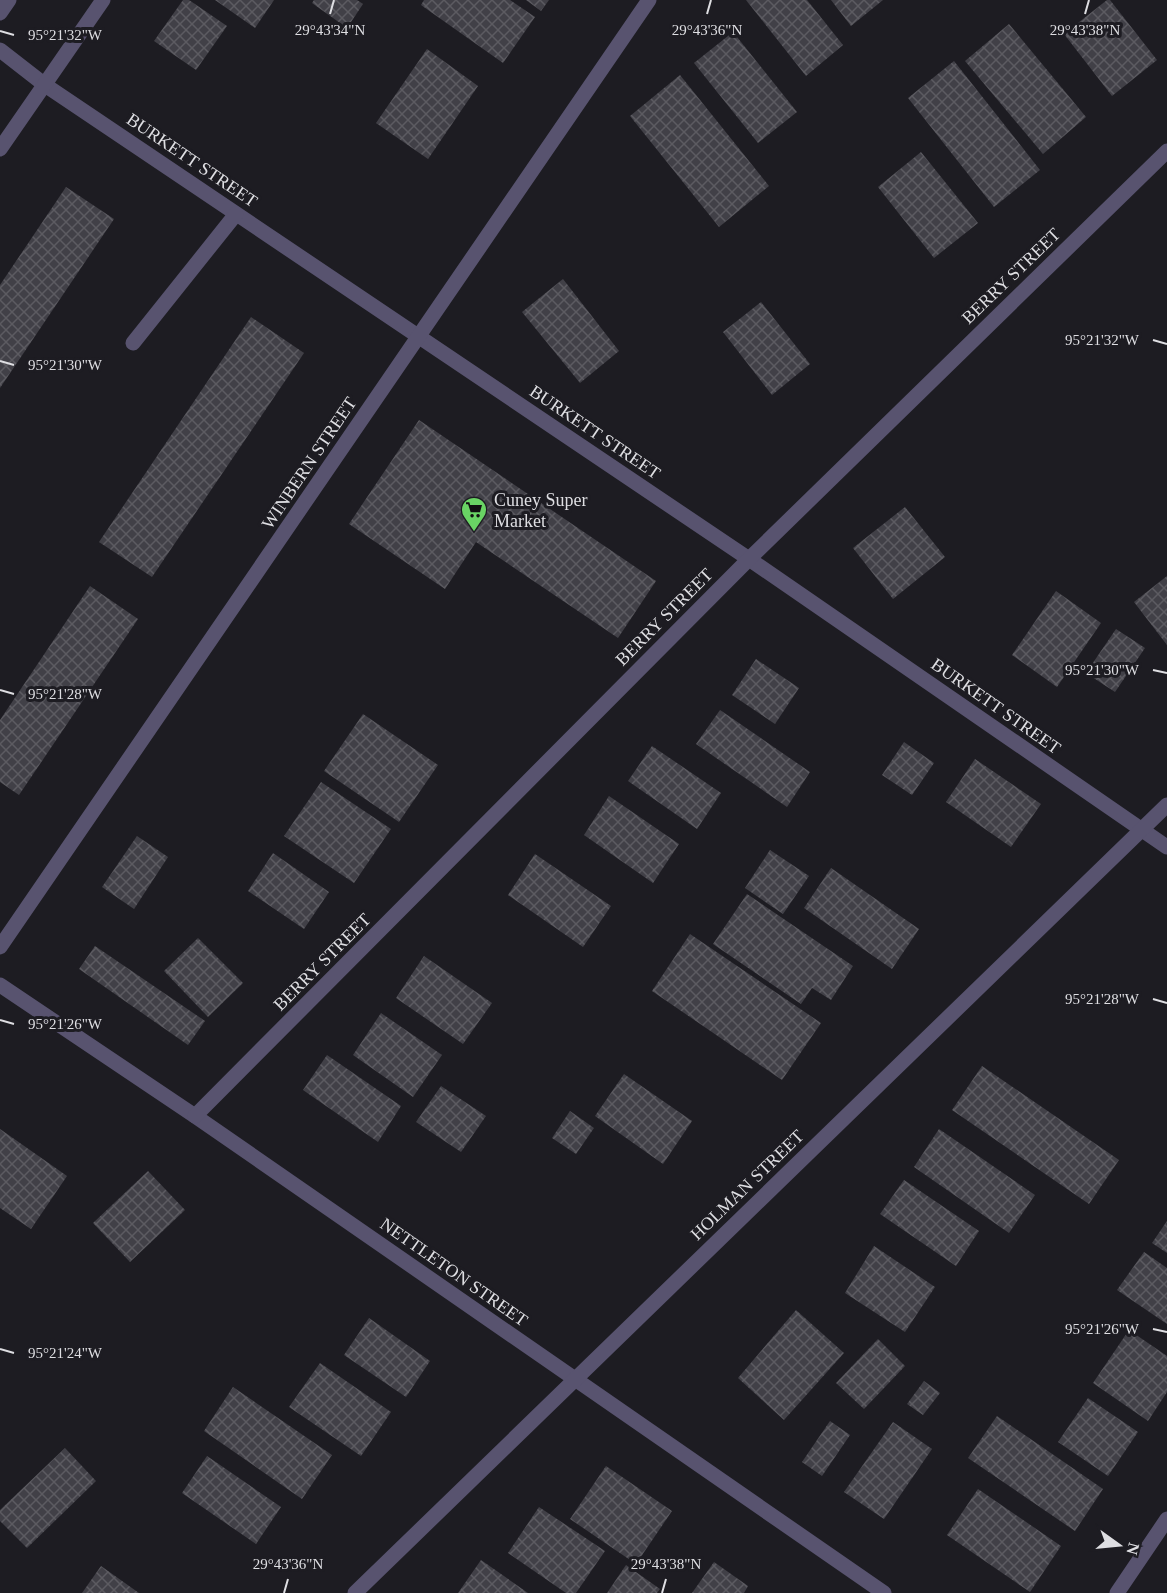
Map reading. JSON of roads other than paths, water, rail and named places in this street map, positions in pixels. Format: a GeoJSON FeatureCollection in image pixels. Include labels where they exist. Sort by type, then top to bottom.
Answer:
{"type":"FeatureCollection","features":[{"type":"Feature","properties":{"kind":"street"},"geometry":{"type":"LineString","coordinates":[[0,13],[9,0]]}},
{"type":"Feature","properties":{"kind":"street"},"geometry":{"type":"LineString","coordinates":[[0,149],[103,0]]}},
{"type":"Feature","properties":{"kind":"street","name":"WINBERN STREET"},"geometry":{"type":"LineString","coordinates":[[0,947],[649,0]]}},
{"type":"Feature","properties":{"kind":"street","name":"BURKETT STREET"},"geometry":{"type":"LineString","coordinates":[[0,50],[45,85],[749,559],[1167,847]]}},
{"type":"Feature","properties":{"kind":"street","name":"BERRY STREET"},"geometry":{"type":"LineString","coordinates":[[195,1116],[749,559],[1167,151]]}},
{"type":"Feature","properties":{"kind":"street"},"geometry":{"type":"LineString","coordinates":[[134,343],[236,214]]}},
{"type":"Feature","properties":{"kind":"street","name":"HOLMAN STREET"},"geometry":{"type":"LineString","coordinates":[[355,1593],[1167,805]]}},
{"type":"Feature","properties":{"kind":"street","name":"NETTLETON STREET"},"geometry":{"type":"LineString","coordinates":[[0,985],[195,1116],[884,1593]]}},
{"type":"Feature","properties":{"kind":"street"},"geometry":{"type":"LineString","coordinates":[[1117,1593],[1167,1519]]}},
{"type":"Feature","properties":{"kind":"place","name":"Cuney Super Market"},"geometry":{"type":"Point","coordinates":[474,533]}}]}
